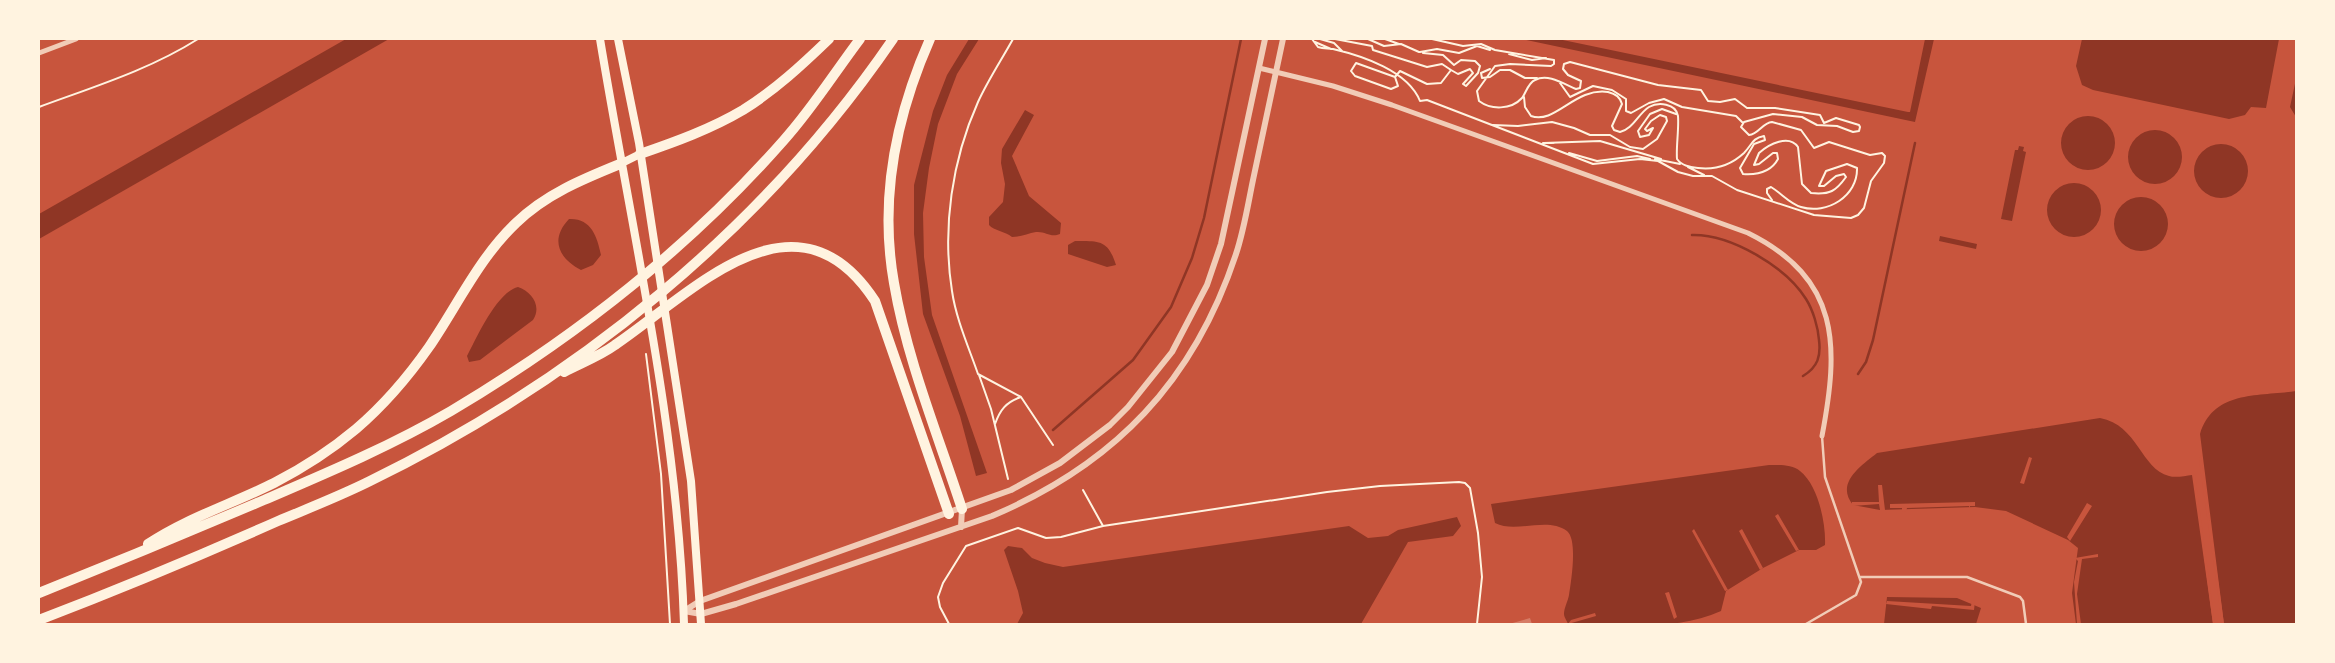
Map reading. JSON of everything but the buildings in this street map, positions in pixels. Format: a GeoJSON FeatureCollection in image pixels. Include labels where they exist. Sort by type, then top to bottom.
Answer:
{"type":"FeatureCollection","features":[{"type":"Feature","properties":{"kind":"highway"},"geometry":{"type":"LineString","coordinates":[[640,154],[715,125],[741,111],[767,94],[802,65],[829,39]]}},
{"type":"Feature","properties":{"kind":"highway"},"geometry":{"type":"LineString","coordinates":[[39,593],[126,559],[368,455],[450,412],[540,355],[619,296],[676,249],[731,196],[785,139],[860,39]]}},
{"type":"Feature","properties":{"kind":"highway"},"geometry":{"type":"LineString","coordinates":[[39,620],[160,574],[370,481],[474,425],[532,389],[631,318],[696,263],[741,220],[822,131],[894,39]]}},
{"type":"Feature","properties":{"kind":"highway"},"geometry":{"type":"LineString","coordinates":[[930,39],[905,105],[896,140],[891,175],[890,246],[900,317],[962,509]]}},
{"type":"Feature","properties":{"kind":"highway"},"geometry":{"type":"LineString","coordinates":[[126,559],[167,532],[274,482],[324,453],[356,428],[394,392],[429,347],[484,260],[515,224],[540,202],[572,184],[620,164]]}},
{"type":"Feature","properties":{"kind":"highway"},"geometry":{"type":"LineString","coordinates":[[532,389],[614,347],[705,280],[740,258],[758,251],[777,247],[797,247],[816,251],[834,259],[850,270],[864,284],[875,300],[949,514]]}},
{"type":"Feature","properties":{"kind":"main road"},"geometry":{"type":"LineString","coordinates":[[600,39],[620,164],[655,350],[673,480],[684,624]]}},
{"type":"Feature","properties":{"kind":"main road"},"geometry":{"type":"LineString","coordinates":[[618,39],[640,154],[691,482],[701,624]]}},
{"type":"Feature","properties":{"kind":"main road"},"geometry":{"type":"LineString","coordinates":[[620,164],[640,154]]}},
{"type":"Feature","properties":{"kind":"street"},"geometry":{"type":"LineString","coordinates":[[39,53],[76,39]]}},
{"type":"Feature","properties":{"kind":"street"},"geometry":{"type":"LineString","coordinates":[[684,611],[700,601],[949,514],[1011,490],[1037,477],[1090,442],[1128,407],[1172,352],[1207,286],[1221,244],[1265,39]]}},
{"type":"Feature","properties":{"kind":"street"},"geometry":{"type":"LineString","coordinates":[[684,611],[701,614],[961,527],[1036,496],[1067,478],[1098,456],[1142,418],[1185,363],[1221,295],[1237,251],[1283,39]]}},
{"type":"Feature","properties":{"kind":"street"},"geometry":{"type":"LineString","coordinates":[[1259,68],[1333,86],[1400,107],[1748,233],[1768,243],[1787,257],[1803,274],[1816,293],[1826,314],[1831,336],[1833,360],[1822,436]]}},
{"type":"Feature","properties":{"kind":"street"},"geometry":{"type":"LineString","coordinates":[[961,527],[962,509]]}},
{"type":"Feature","properties":{"kind":"street"},"geometry":{"type":"LineString","coordinates":[[949,514],[961,527]]}},
{"type":"Feature","properties":{"kind":"lane"},"geometry":{"type":"LineString","coordinates":[[1806,624],[1856,595],[1860,588],[1860,577],[1825,477],[1822,436]]}},
{"type":"Feature","properties":{"kind":"lane"},"geometry":{"type":"LineString","coordinates":[[1860,577],[1967,578],[2020,596],[2023,601],[2026,624]]}},
{"type":"Feature","properties":{"kind":"path"},"geometry":{"type":"LineString","coordinates":[[39,107],[140,70],[176,53],[198,39]]}},
{"type":"Feature","properties":{"kind":"path"},"geometry":{"type":"LineString","coordinates":[[1008,479],[995,424],[952,293],[949,255],[950,206],[956,165],[979,100],[1014,39]]}},
{"type":"Feature","properties":{"kind":"path"},"geometry":{"type":"LineString","coordinates":[[1320,39],[1334,44],[1344,52]]}},
{"type":"Feature","properties":{"kind":"path"},"geometry":{"type":"LineString","coordinates":[[1335,39],[1362,42],[1372,46],[1373,50],[1428,67],[1442,64],[1458,74],[1466,70],[1473,70],[1463,84],[1466,86],[1478,73],[1480,66],[1475,61],[1461,60],[1454,65],[1444,55],[1420,52],[1385,39]]}},
{"type":"Feature","properties":{"kind":"path"},"geometry":{"type":"LineString","coordinates":[[1368,39],[1384,46],[1401,44]]}},
{"type":"Feature","properties":{"kind":"path"},"geometry":{"type":"LineString","coordinates":[[1432,39],[1463,46],[1481,44],[1500,51]]}},
{"type":"Feature","properties":{"kind":"path"},"geometry":{"type":"LineString","coordinates":[[1313,40],[1331,49],[1344,52],[1397,74],[1415,91],[1420,102],[1427,100],[1541,144],[1597,161],[1637,156],[1666,160]]}},
{"type":"Feature","properties":{"kind":"path"},"geometry":{"type":"LineString","coordinates":[[1420,52],[1437,48],[1459,53],[1477,46],[1554,60],[1554,64],[1549,66],[1497,65],[1481,73],[1484,79]]}},
{"type":"Feature","properties":{"kind":"path"},"geometry":{"type":"LineString","coordinates":[[1484,79],[1500,70],[1510,70],[1525,78],[1548,78],[1576,89],[1580,88],[1581,80],[1568,75],[1563,69],[1564,64],[1570,62],[1658,85],[1694,88],[1701,90],[1708,101],[1720,102],[1735,99],[1747,108],[1775,108],[1811,113],[1820,115],[1824,123],[1836,118],[1859,125],[1860,131],[1854,132],[1837,126],[1817,125],[1802,117],[1773,114],[1743,123]]}},
{"type":"Feature","properties":{"kind":"path"},"geometry":{"type":"LineString","coordinates":[[1356,63],[1395,77],[1398,86],[1396,89],[1391,89],[1354,76],[1351,71],[1356,63]]}},
{"type":"Feature","properties":{"kind":"path"},"geometry":{"type":"LineString","coordinates":[[1491,69],[1477,91],[1479,101],[1483,104],[1502,108],[1514,104],[1523,96],[1530,83],[1539,78]]}},
{"type":"Feature","properties":{"kind":"path"},"geometry":{"type":"LineString","coordinates":[[1395,77],[1400,71],[1427,84],[1441,83],[1452,70]]}},
{"type":"Feature","properties":{"kind":"path"},"geometry":{"type":"LineString","coordinates":[[1558,81],[1570,97],[1593,86],[1612,90],[1626,99],[1626,111],[1631,114],[1649,103],[1664,99],[1682,107],[1736,116],[1743,123]]}},
{"type":"Feature","properties":{"kind":"path"},"geometry":{"type":"LineString","coordinates":[[1523,96],[1525,107],[1531,116],[1538,118],[1550,114],[1592,91],[1615,94],[1622,104],[1612,126],[1617,132],[1628,128],[1650,106],[1668,104],[1678,116],[1676,156],[1684,165],[1737,190],[1814,215],[1851,218],[1858,215],[1864,208],[1872,181],[1884,163],[1884,156],[1877,153],[1866,154],[1829,142],[1814,148],[1801,130],[1772,122],[1768,122],[1754,134],[1749,135],[1742,131],[1743,123]]}},
{"type":"Feature","properties":{"kind":"path"},"geometry":{"type":"LineString","coordinates":[[1491,125],[1518,126],[1552,122],[1590,135],[1610,135],[1630,147],[1642,149],[1657,139],[1668,121],[1666,117],[1660,115],[1651,121],[1645,129],[1647,131],[1653,128],[1651,133],[1646,137],[1640,137],[1638,131],[1650,114],[1662,109],[1673,112],[1678,116]]}},
{"type":"Feature","properties":{"kind":"path"},"geometry":{"type":"LineString","coordinates":[[1541,144],[1610,142],[1684,165],[1711,170],[1744,153],[1754,138],[1764,136],[1765,140],[1754,144],[1741,164],[1741,173],[1755,174],[1771,169],[1778,159],[1777,153],[1774,152],[1760,164],[1754,164],[1754,162],[1764,149],[1782,141],[1792,142],[1798,147],[1802,184],[1811,193],[1832,191],[1840,187],[1846,177],[1844,174],[1836,176],[1824,186],[1819,186],[1826,171],[1847,164],[1856,168],[1852,189],[1845,198],[1833,204],[1820,209],[1800,207],[1771,187],[1767,193],[1773,202]]}},
{"type":"Feature","properties":{"kind":"path"},"geometry":{"type":"LineString","coordinates":[[1565,152],[1593,164],[1652,160],[1678,172],[1693,176],[1704,175]]}},
{"type":"Feature","properties":{"kind":"path"},"geometry":{"type":"LineString","coordinates":[[646,357],[660,474],[670,624]]}},
{"type":"Feature","properties":{"kind":"path"},"geometry":{"type":"LineString","coordinates":[[978,374],[1020,398],[1053,445]]}},
{"type":"Feature","properties":{"kind":"path"},"geometry":{"type":"LineString","coordinates":[[995,424],[1002,408],[1012,400],[1020,398]]}},
{"type":"Feature","properties":{"kind":"path"},"geometry":{"type":"LineString","coordinates":[[949,624],[940,607],[938,597],[943,583],[966,546],[1018,528],[1046,538],[1061,537],[1103,526],[1380,486],[1459,482],[1465,483],[1470,488],[1478,533],[1482,577],[1477,624]]}},
{"type":"Feature","properties":{"kind":"path"},"geometry":{"type":"LineString","coordinates":[[1083,490],[1103,526]]}},
{"type":"Feature","properties":{"kind":"shaded area"},"geometry":{"type":"Polygon","coordinates":[[[346,39],[389,39],[39,239],[39,214],[346,39]]]}},
{"type":"Feature","properties":{"kind":"shaded area"},"geometry":{"type":"Polygon","coordinates":[[[969,39],[979,39],[957,74],[938,124],[929,168],[923,213],[924,257],[932,315],[987,473],[976,476],[960,416],[923,314],[914,234],[914,185],[933,111],[947,75],[969,39]]]}},
{"type":"Feature","properties":{"kind":"shaded area"},"geometry":{"type":"Polygon","coordinates":[[[1522,39],[1558,39],[1910,112],[1925,39],[1934,39],[1915,122],[1522,39]]]}},
{"type":"Feature","properties":{"kind":"shaded area"},"geometry":{"type":"Polygon","coordinates":[[[2082,39],[2279,39],[2266,108],[2251,107],[2245,115],[2229,119],[2093,90],[2082,85],[2076,66],[2082,39]]]}},
{"type":"Feature","properties":{"kind":"shaded area"},"geometry":{"type":"Polygon","coordinates":[[[2296,79],[2296,117],[2290,107],[2296,79]]]}},
{"type":"Feature","properties":{"kind":"shaded area"},"geometry":{"type":"Polygon","coordinates":[[[1025,110],[1034,115],[1012,156],[1029,196],[1061,223],[1060,234],[1057,235],[1036,232],[1012,237],[989,225],[989,217],[1003,202],[1005,184],[1001,163],[1002,149],[1025,110]]]}},
{"type":"Feature","properties":{"kind":"shaded area"},"geometry":{"type":"Polygon","coordinates":[[[2083,116],[2093,116],[2103,120],[2111,128],[2115,143],[2111,158],[2103,166],[2093,170],[2083,170],[2073,166],[2065,158],[2061,148],[2061,138],[2065,128],[2073,120],[2083,116]]]}},
{"type":"Feature","properties":{"kind":"shaded area"},"geometry":{"type":"Polygon","coordinates":[[[2150,130],[2160,130],[2170,134],[2178,142],[2182,157],[2178,172],[2170,180],[2160,184],[2150,184],[2140,180],[2132,172],[2128,162],[2128,152],[2132,142],[2140,134],[2150,130]]]}},
{"type":"Feature","properties":{"kind":"shaded area"},"geometry":{"type":"Polygon","coordinates":[[[2216,144],[2226,144],[2236,148],[2244,156],[2248,171],[2244,186],[2236,194],[2226,198],[2216,198],[2206,194],[2198,186],[2194,176],[2194,166],[2198,156],[2206,148],[2216,144]]]}},
{"type":"Feature","properties":{"kind":"shaded area"},"geometry":{"type":"Polygon","coordinates":[[[2019,146],[2024,147],[2023,151],[2026,152],[2012,221],[2001,219],[2015,150],[2018,150],[2019,146]]]}},
{"type":"Feature","properties":{"kind":"shaded area"},"geometry":{"type":"Polygon","coordinates":[[[2069,183],[2079,183],[2089,187],[2097,195],[2101,210],[2097,225],[2089,233],[2079,237],[2069,237],[2059,233],[2051,225],[2047,215],[2047,205],[2051,195],[2059,187],[2069,183]]]}},
{"type":"Feature","properties":{"kind":"shaded area"},"geometry":{"type":"Polygon","coordinates":[[[2136,197],[2146,197],[2156,201],[2164,209],[2168,224],[2164,239],[2156,247],[2146,251],[2136,251],[2126,247],[2118,239],[2114,229],[2114,219],[2118,209],[2126,201],[2136,197]]]}},
{"type":"Feature","properties":{"kind":"shaded area"},"geometry":{"type":"Polygon","coordinates":[[[569,219],[577,219],[588,225],[595,235],[601,255],[593,265],[581,270],[567,260],[559,248],[560,234],[563,226],[569,219]]]}},
{"type":"Feature","properties":{"kind":"shaded area"},"geometry":{"type":"Polygon","coordinates":[[[1940,236],[1977,244],[1976,249],[1939,241],[1940,236]]]}},
{"type":"Feature","properties":{"kind":"shaded area"},"geometry":{"type":"Polygon","coordinates":[[[1075,241],[1091,241],[1106,246],[1116,265],[1107,267],[1068,254],[1068,245],[1075,241]]]}},
{"type":"Feature","properties":{"kind":"shaded area"},"geometry":{"type":"Polygon","coordinates":[[[518,287],[528,292],[534,300],[536,315],[533,320],[480,360],[469,362],[467,356],[488,316],[503,297],[518,287]]]}},
{"type":"Feature","properties":{"kind":"shaded area"},"geometry":{"type":"Polygon","coordinates":[[[2296,391],[2296,624],[2224,624],[2200,434],[2215,410],[2226,403],[2239,398],[2296,391]]]}},
{"type":"Feature","properties":{"kind":"shaded area"},"geometry":{"type":"Polygon","coordinates":[[[2100,418],[2113,422],[2123,429],[2160,472],[2171,477],[2192,475],[2213,624],[2076,624],[2072,593],[2078,548],[2068,540],[2006,511],[1975,507],[1880,510],[1853,505],[1848,497],[1848,482],[1858,469],[1877,453],[2100,418]]]}},
{"type":"Feature","properties":{"kind":"shaded area"},"geometry":{"type":"Polygon","coordinates":[[[1769,465],[1793,467],[1800,471],[1812,485],[1820,505],[1825,545],[1816,550],[1799,550],[1763,568],[1726,591],[1721,611],[1685,622],[1646,625],[1568,624],[1564,614],[1569,595],[1573,552],[1570,536],[1567,531],[1550,525],[1503,526],[1495,523],[1491,504],[1769,465]]]}},
{"type":"Feature","properties":{"kind":"shaded area"},"geometry":{"type":"Polygon","coordinates":[[[1457,517],[1461,526],[1453,536],[1408,542],[1361,624],[1017,624],[1023,613],[1018,591],[1004,550],[1008,546],[1022,548],[1032,558],[1063,567],[1349,526],[1368,538],[1388,536],[1398,530],[1457,517]]]}},
{"type":"Feature","properties":{"kind":"shaded area"},"geometry":{"type":"Polygon","coordinates":[[[1887,597],[1957,598],[1981,608],[1976,624],[1884,624],[1887,597]]]}},
{"type":"Feature","properties":{"kind":"pier"},"geometry":{"type":"Polygon","coordinates":[[[2201,455],[2224,624],[2222,624],[2199,460],[2201,455]]]}},
{"type":"Feature","properties":{"kind":"pier"},"geometry":{"type":"Polygon","coordinates":[[[2029,457],[2032,458],[2024,484],[2020,483],[2029,457]]]}},
{"type":"Feature","properties":{"kind":"pier"},"geometry":{"type":"Polygon","coordinates":[[[2193,473],[2195,475],[2215,624],[2213,624],[2193,473]]]}},
{"type":"Feature","properties":{"kind":"pier"},"geometry":{"type":"Polygon","coordinates":[[[1878,485],[1882,485],[1885,510],[1880,510],[1879,504],[1852,506],[1852,502],[1879,502],[1878,485]]]}},
{"type":"Feature","properties":{"kind":"pier"},"geometry":{"type":"Polygon","coordinates":[[[1975,502],[1975,506],[1970,506],[1970,509],[1969,506],[1907,508],[1906,511],[1902,512],[1902,508],[1890,508],[1890,504],[1975,502]]]}},
{"type":"Feature","properties":{"kind":"pier"},"geometry":{"type":"Polygon","coordinates":[[[2087,503],[2092,506],[2070,541],[2067,537],[2087,503]]]}},
{"type":"Feature","properties":{"kind":"pier"},"geometry":{"type":"Polygon","coordinates":[[[1778,514],[1799,550],[1796,551],[1775,516],[1778,514]]]}},
{"type":"Feature","properties":{"kind":"pier"},"geometry":{"type":"Polygon","coordinates":[[[1694,529],[1728,590],[1725,591],[1692,531],[1694,529]]]}},
{"type":"Feature","properties":{"kind":"pier"},"geometry":{"type":"Polygon","coordinates":[[[1742,529],[1763,568],[1760,570],[1739,531],[1742,529]]]}},
{"type":"Feature","properties":{"kind":"pier"},"geometry":{"type":"Polygon","coordinates":[[[2098,554],[2098,557],[2082,559],[2077,594],[2081,624],[2077,624],[2074,582],[2078,561],[2075,558],[2098,554]]]}},
{"type":"Feature","properties":{"kind":"pier"},"geometry":{"type":"Polygon","coordinates":[[[1669,592],[1677,617],[1674,619],[1665,593],[1669,592]]]}},
{"type":"Feature","properties":{"kind":"pier"},"geometry":{"type":"Polygon","coordinates":[[[1972,600],[1975,601],[1974,610],[1932,606],[1931,609],[1886,604],[1887,601],[1971,606],[1972,600]]]}},
{"type":"Feature","properties":{"kind":"pier"},"geometry":{"type":"Polygon","coordinates":[[[1595,613],[1596,616],[1568,624],[1571,620],[1595,613]]]}},
{"type":"Feature","properties":{"kind":"waterway"},"geometry":{"type":"LineString","coordinates":[[1053,430],[1133,360],[1171,307],[1192,258],[1204,218],[1241,39]]}},
{"type":"Feature","properties":{"kind":"waterway"},"geometry":{"type":"LineString","coordinates":[[1858,374],[1866,362],[1873,340],[1915,143]]}},
{"type":"Feature","properties":{"kind":"waterway"},"geometry":{"type":"LineString","coordinates":[[1692,235],[1707,236],[1740,246],[1771,264],[1797,287],[1813,313],[1820,346],[1819,356],[1815,365],[1803,376]]}}]}
